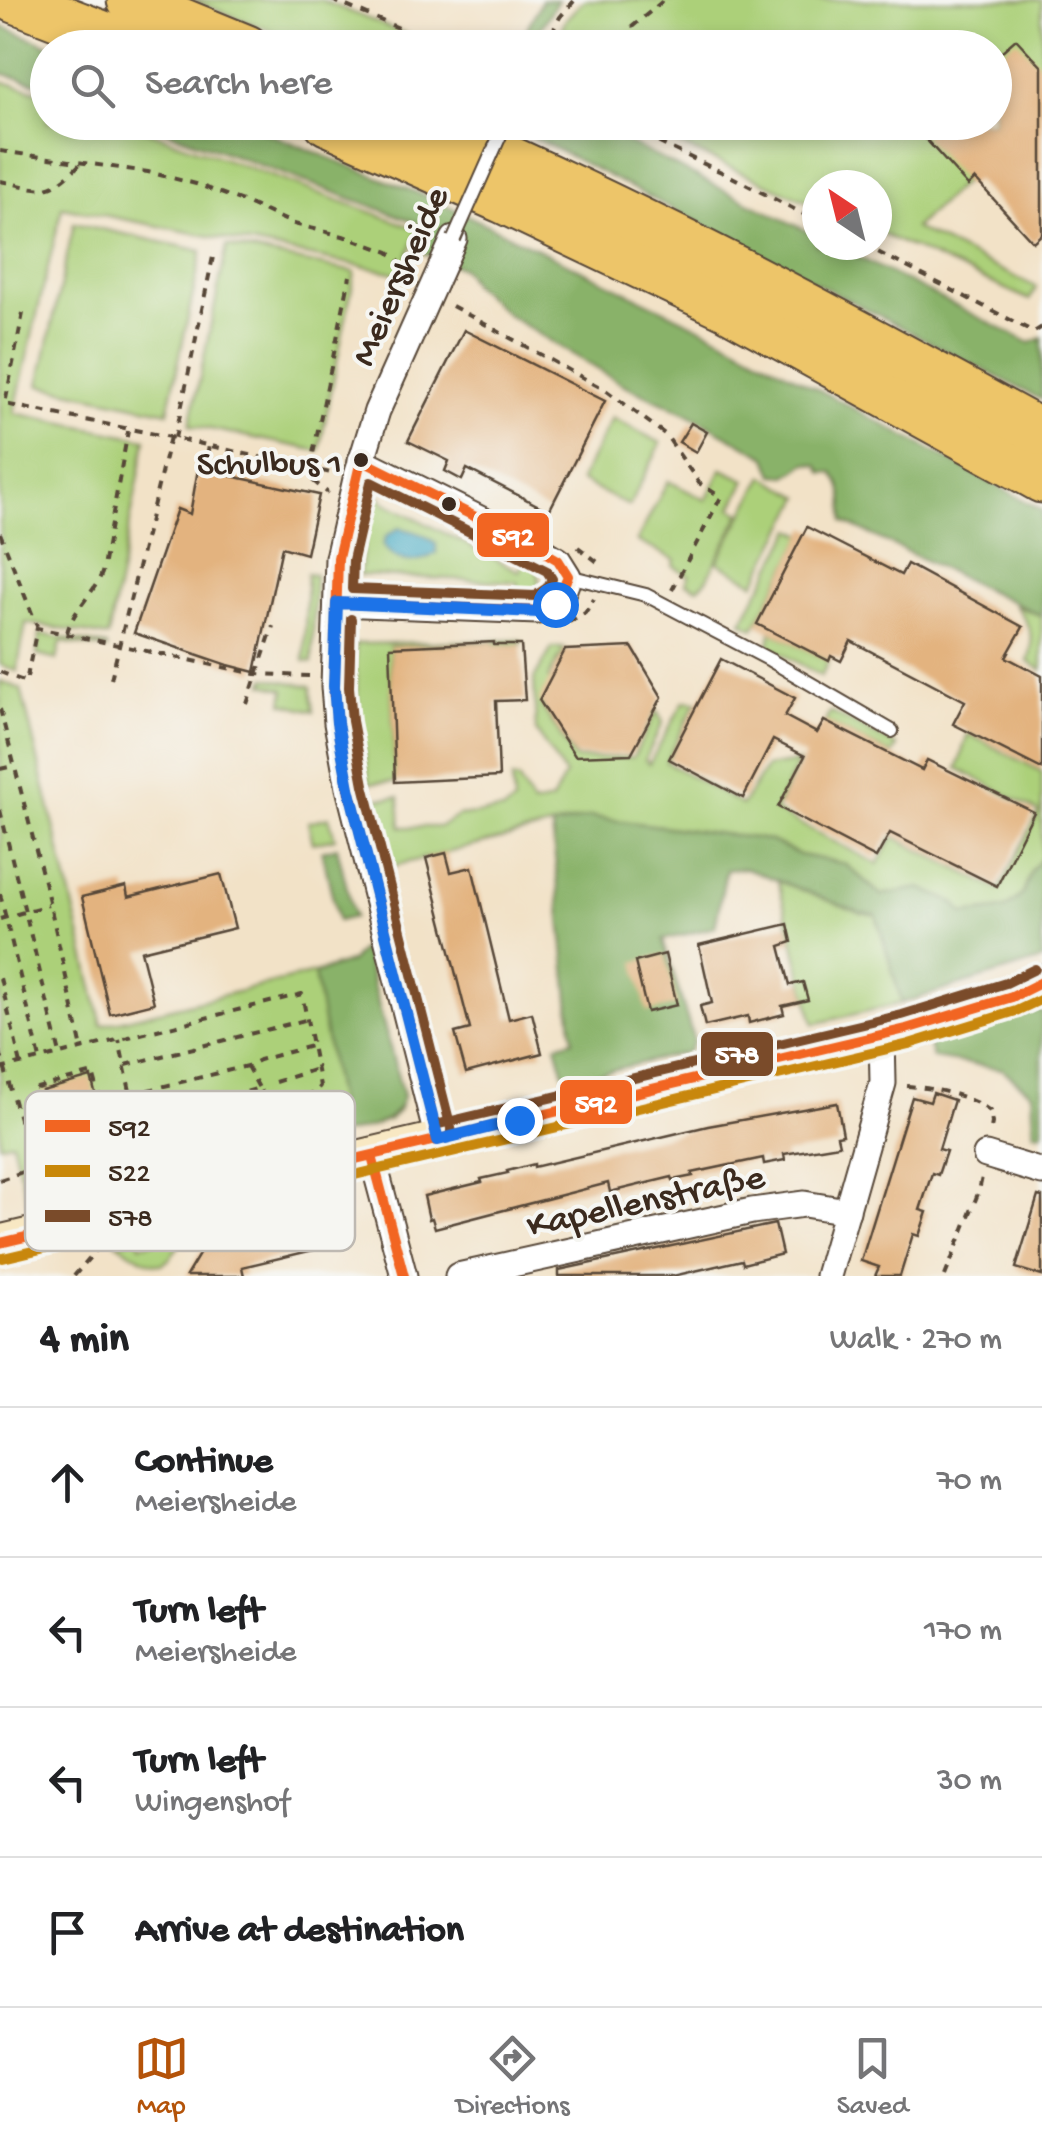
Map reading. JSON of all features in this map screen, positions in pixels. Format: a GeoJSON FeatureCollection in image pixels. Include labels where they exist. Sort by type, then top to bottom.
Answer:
{"type":"FeatureCollection","features":[{"type":"Feature","properties":{"kind":"highway"},"geometry":{"type":"LineString","coordinates":[[15,0],[93,30]]}},
{"type":"Feature","properties":{"kind":"highway"},"geometry":{"type":"LineString","coordinates":[[130,0],[202,30]]}},
{"type":"Feature","properties":{"kind":"highway"},"geometry":{"type":"LineString","coordinates":[[367,140],[729,308],[1042,480]]}},
{"type":"Feature","properties":{"kind":"highway"},"geometry":{"type":"LineString","coordinates":[[468,140],[798,299],[1042,433]]}},
{"type":"Feature","properties":{"kind":"main road"},"geometry":{"type":"LineString","coordinates":[[355,1160],[882,1035],[1012,997],[1042,982]]}},
{"type":"Feature","properties":{"kind":"main road"},"geometry":{"type":"LineString","coordinates":[[0,1243],[25,1237]]}},
{"type":"Feature","properties":{"kind":"street","name":"Meiersheide"},"geometry":{"type":"LineString","coordinates":[[438,1140],[349,788],[334,686],[338,558],[361,460],[377,412],[439,298],[454,239]]}},
{"type":"Feature","properties":{"kind":"street"},"geometry":{"type":"LineString","coordinates":[[337,603],[538,612],[555,604],[565,590],[568,576],[558,560],[534,546],[361,460]]}},
{"type":"Feature","properties":{"kind":"street"},"geometry":{"type":"LineString","coordinates":[[828,1276],[883,1083],[882,1035]]}},
{"type":"Feature","properties":{"kind":"street"},"geometry":{"type":"LineString","coordinates":[[986,1155],[1042,1172]]}},
{"type":"Feature","properties":{"kind":"street"},"geometry":{"type":"LineString","coordinates":[[372,1156],[404,1276]]}},
{"type":"Feature","properties":{"kind":"street","name":"Kapellenstraße"},"geometry":{"type":"LineString","coordinates":[[458,1276],[752,1211],[804,1204],[847,1212]]}},
{"type":"Feature","properties":{"kind":"lane","name":"Meiersheide"},"geometry":{"type":"LineString","coordinates":[[454,239],[498,140]]}},
{"type":"Feature","properties":{"kind":"lane"},"geometry":{"type":"LineString","coordinates":[[568,576],[646,595],[770,660],[892,731]]}},
{"type":"Feature","properties":{"kind":"path"},"geometry":{"type":"LineString","coordinates":[[332,0],[403,30]]}},
{"type":"Feature","properties":{"kind":"path"},"geometry":{"type":"LineString","coordinates":[[553,30],[575,0]]}},
{"type":"Feature","properties":{"kind":"path"},"geometry":{"type":"LineString","coordinates":[[628,30],[664,0]]}},
{"type":"Feature","properties":{"kind":"path"},"geometry":{"type":"LineString","coordinates":[[651,140],[802,214]]}},
{"type":"Feature","properties":{"kind":"path"},"geometry":{"type":"LineString","coordinates":[[0,151],[148,172],[196,184],[294,224],[389,252],[439,298],[608,391],[666,435],[699,483],[722,498],[665,605]]}},
{"type":"Feature","properties":{"kind":"path"},"geometry":{"type":"LineString","coordinates":[[0,181],[45,190],[64,180],[80,164]]}},
{"type":"Feature","properties":{"kind":"path"},"geometry":{"type":"LineString","coordinates":[[111,679],[214,252]]}},
{"type":"Feature","properties":{"kind":"path"},"geometry":{"type":"LineString","coordinates":[[892,259],[1034,332],[1042,327]]}},
{"type":"Feature","properties":{"kind":"path"},"geometry":{"type":"LineString","coordinates":[[332,495],[306,475],[306,467],[350,276]]}},
{"type":"Feature","properties":{"kind":"path"},"geometry":{"type":"LineString","coordinates":[[23,313],[5,404],[332,474]]}},
{"type":"Feature","properties":{"kind":"path"},"geometry":{"type":"LineString","coordinates":[[66,633],[102,573],[128,429]]}},
{"type":"Feature","properties":{"kind":"path"},"geometry":{"type":"LineString","coordinates":[[205,471],[209,445]]}},
{"type":"Feature","properties":{"kind":"path"},"geometry":{"type":"LineString","coordinates":[[0,533],[37,628],[26,682],[0,672]]}},
{"type":"Feature","properties":{"kind":"path"},"geometry":{"type":"LineString","coordinates":[[568,622],[586,613],[602,586],[600,562],[570,540]]}},
{"type":"Feature","properties":{"kind":"path"},"geometry":{"type":"LineString","coordinates":[[247,704],[274,626]]}},
{"type":"Feature","properties":{"kind":"path"},"geometry":{"type":"LineString","coordinates":[[37,628],[256,674],[307,676]]}},
{"type":"Feature","properties":{"kind":"path"},"geometry":{"type":"LineString","coordinates":[[0,710],[82,1048]]}},
{"type":"Feature","properties":{"kind":"path"},"geometry":{"type":"LineString","coordinates":[[0,770],[14,766]]}},
{"type":"Feature","properties":{"kind":"path"},"geometry":{"type":"LineString","coordinates":[[0,810],[60,1054]]}},
{"type":"Feature","properties":{"kind":"path"},"geometry":{"type":"LineString","coordinates":[[0,894],[40,1059]]}},
{"type":"Feature","properties":{"kind":"path"},"geometry":{"type":"LineString","coordinates":[[3,918],[50,905]]}},
{"type":"Feature","properties":{"kind":"path"},"geometry":{"type":"LineString","coordinates":[[0,978],[21,1064]]}},
{"type":"Feature","properties":{"kind":"path"},"geometry":{"type":"LineString","coordinates":[[2,1068],[302,994],[320,1086],[316,1091]]}},
{"type":"Feature","properties":{"kind":"path"},"geometry":{"type":"LineString","coordinates":[[126,1065],[306,1020]]}},
{"type":"Feature","properties":{"kind":"path"},"geometry":{"type":"LineString","coordinates":[[119,1040],[131,1091]]}},
{"type":"Feature","properties":{"kind":"path"},"geometry":{"type":"LineString","coordinates":[[144,1091],[312,1046]]}},
{"type":"Feature","properties":{"kind":"path"},"geometry":{"type":"LineString","coordinates":[[0,1052],[25,1141]]}},
{"type":"Feature","properties":{"kind":"path"},"geometry":{"type":"LineString","coordinates":[[247,1066],[262,1091]]}},
{"type":"Feature","properties":{"kind":"path"},"geometry":{"type":"LineString","coordinates":[[275,1082],[316,1069]]}},
{"type":"Feature","properties":{"kind":"path"},"geometry":{"type":"LineString","coordinates":[[38,1091],[37,1088],[93,1073],[98,1091]]}},
{"type":"Feature","properties":{"kind":"path"},"geometry":{"type":"LineString","coordinates":[[883,1083],[924,1088],[990,1110],[992,1123],[980,1190],[945,1276]]}},
{"type":"Feature","properties":{"kind":"path"},"geometry":{"type":"LineString","coordinates":[[250,1091],[260,1088]]}},
{"type":"Feature","properties":{"kind":"path"},"geometry":{"type":"LineString","coordinates":[[0,1093],[10,1090]]}},
{"type":"Feature","properties":{"kind":"path"},"geometry":{"type":"LineString","coordinates":[[0,1180],[25,1171]]}},
{"type":"Feature","properties":{"kind":"path"},"geometry":{"type":"LineString","coordinates":[[74,1276],[94,1251]]}},
{"type":"Feature","properties":{"kind":"green space"},"geometry":{"type":"Polygon","coordinates":[[[192,0],[321,0],[396,30],[269,30],[192,0]]]}},
{"type":"Feature","properties":{"kind":"green space"},"geometry":{"type":"Polygon","coordinates":[[[542,0],[558,0],[540,30],[526,30],[542,0]]]}},
{"type":"Feature","properties":{"kind":"green space"},"geometry":{"type":"Polygon","coordinates":[[[584,0],[1042,0],[1042,110],[1012,138],[1012,30],[561,30],[584,0]]]}},
{"type":"Feature","properties":{"kind":"green space"},"geometry":{"type":"Polygon","coordinates":[[[0,26],[30,38],[30,81],[0,73],[0,26]]]}},
{"type":"Feature","properties":{"kind":"green space"},"geometry":{"type":"Polygon","coordinates":[[[0,81],[30,89],[30,140],[173,140],[418,229],[401,274],[62,207],[14,413],[146,439],[108,637],[26,623],[17,671],[0,665],[0,81]]]}},
{"type":"Feature","properties":{"kind":"green space"},"geometry":{"type":"Polygon","coordinates":[[[191,140],[285,140],[433,199],[721,337],[1042,510],[1042,616],[844,522],[842,489],[832,472],[823,473],[818,465],[807,463],[787,476],[774,475],[767,457],[622,384],[509,316],[472,284],[462,268],[415,250],[426,226],[191,140]]]}},
{"type":"Feature","properties":{"kind":"green space"},"geometry":{"type":"Polygon","coordinates":[[[539,140],[622,140],[802,229],[802,260],[864,260],[1030,343],[1042,338],[1042,400],[539,140]]]}},
{"type":"Feature","properties":{"kind":"green space"},"geometry":{"type":"Polygon","coordinates":[[[669,140],[1009,140],[914,228],[1036,287],[1030,300],[892,239],[892,170],[802,170],[802,199],[669,140]]]}},
{"type":"Feature","properties":{"kind":"green space"},"geometry":{"type":"Polygon","coordinates":[[[74,223],[202,251],[168,412],[39,385],[74,223]]]}},
{"type":"Feature","properties":{"kind":"green space"},"geometry":{"type":"Polygon","coordinates":[[[227,246],[355,272],[319,451],[190,425],[227,246]]]}},
{"type":"Feature","properties":{"kind":"green space"},"geometry":{"type":"Polygon","coordinates":[[[612,418],[661,443],[629,506],[580,481],[612,418]]]}},
{"type":"Feature","properties":{"kind":"green space"},"geometry":{"type":"Polygon","coordinates":[[[722,469],[746,480],[732,508],[741,513],[706,581],[698,588],[686,583],[689,575],[673,566],[675,560],[637,541],[668,481],[706,500],[722,469]]]}},
{"type":"Feature","properties":{"kind":"green space"},"geometry":{"type":"Polygon","coordinates":[[[764,476],[801,497],[755,583],[717,562],[764,476]]]}},
{"type":"Feature","properties":{"kind":"green space"},"geometry":{"type":"Polygon","coordinates":[[[372,495],[519,571],[526,558],[537,569],[537,587],[517,596],[517,582],[359,575],[372,495]]]}},
{"type":"Feature","properties":{"kind":"green space"},"geometry":{"type":"Polygon","coordinates":[[[793,529],[804,535],[754,628],[742,622],[793,529]]]}},
{"type":"Feature","properties":{"kind":"green space"},"geometry":{"type":"Polygon","coordinates":[[[307,574],[315,575],[312,662],[304,661],[307,574]]]}},
{"type":"Feature","properties":{"kind":"green space"},"geometry":{"type":"Polygon","coordinates":[[[1014,605],[1042,616],[1042,670],[1028,662],[1030,632],[1014,605]]]}},
{"type":"Feature","properties":{"kind":"green space"},"geometry":{"type":"Polygon","coordinates":[[[771,631],[829,661],[821,676],[769,646],[771,631]]]}},
{"type":"Feature","properties":{"kind":"green space"},"geometry":{"type":"Polygon","coordinates":[[[40,634],[107,649],[61,642],[57,660],[37,655],[40,634]]]}},
{"type":"Feature","properties":{"kind":"green space"},"geometry":{"type":"Polygon","coordinates":[[[521,640],[521,645],[493,642],[390,647],[395,782],[369,783],[357,695],[355,644],[521,640]]]}},
{"type":"Feature","properties":{"kind":"green space"},"geometry":{"type":"Polygon","coordinates":[[[552,648],[565,648],[548,678],[553,682],[542,707],[575,759],[633,757],[657,711],[663,722],[645,760],[649,764],[684,701],[696,702],[666,762],[742,805],[766,767],[798,762],[775,811],[878,864],[893,837],[999,890],[1039,812],[957,768],[968,734],[1042,772],[1042,857],[1031,871],[1023,894],[1005,909],[964,914],[921,888],[881,895],[845,864],[800,855],[769,840],[590,817],[389,867],[375,799],[399,797],[401,827],[439,827],[458,816],[503,811],[514,803],[512,779],[518,779],[533,805],[552,801],[565,775],[536,731],[534,679],[552,648]]]}},
{"type":"Feature","properties":{"kind":"green space"},"geometry":{"type":"Polygon","coordinates":[[[266,678],[311,686],[314,711],[283,703],[285,689],[264,684],[266,678]]]}},
{"type":"Feature","properties":{"kind":"green space"},"geometry":{"type":"Polygon","coordinates":[[[0,681],[21,689],[102,1025],[314,973],[350,962],[363,948],[403,1096],[398,1111],[389,1120],[355,1129],[355,1091],[25,1091],[25,1192],[12,1142],[0,1144],[0,681]]]}},
{"type":"Feature","properties":{"kind":"green space"},"geometry":{"type":"Polygon","coordinates":[[[830,712],[897,746],[892,755],[825,722],[830,712]]]}},
{"type":"Feature","properties":{"kind":"green space"},"geometry":{"type":"Polygon","coordinates":[[[329,817],[335,838],[313,843],[308,822],[329,817]]]}},
{"type":"Feature","properties":{"kind":"green space"},"geometry":{"type":"Polygon","coordinates":[[[590,817],[769,840],[800,855],[845,864],[881,895],[921,888],[955,903],[964,914],[1005,909],[1023,894],[1031,871],[1042,857],[1042,960],[902,1003],[876,915],[861,913],[746,868],[726,870],[715,927],[663,940],[694,1041],[688,1052],[566,1081],[556,1045],[573,1040],[552,827],[590,817]]]}},
{"type":"Feature","properties":{"kind":"green space"},"geometry":{"type":"Polygon","coordinates":[[[337,847],[354,917],[338,921],[322,851],[337,847]]]}},
{"type":"Feature","properties":{"kind":"green space"},"geometry":{"type":"Polygon","coordinates":[[[778,881],[861,913],[876,915],[902,1003],[814,1024],[778,881]]]}},
{"type":"Feature","properties":{"kind":"green space"},"geometry":{"type":"Polygon","coordinates":[[[363,948],[403,1096],[391,1116],[355,1131],[355,1091],[336,1091],[314,974],[350,962],[363,948]]]}},
{"type":"Feature","properties":{"kind":"green space"},"geometry":{"type":"Polygon","coordinates":[[[1042,1009],[1042,1133],[1034,1132],[1032,1093],[1002,1069],[933,1058],[927,1040],[1042,1009]]]}},
{"type":"Feature","properties":{"kind":"green space"},"geometry":{"type":"Polygon","coordinates":[[[130,1251],[175,1251],[162,1264],[130,1251]]]}},
{"type":"Feature","properties":{"kind":"water"},"geometry":{"type":"Polygon","coordinates":[[[399,528],[428,538],[436,544],[436,553],[408,561],[389,552],[383,545],[386,536],[399,528]]]}},
{"type":"Feature","properties":{"kind":"building"},"geometry":{"type":"Polygon","coordinates":[[[1016,39],[1042,67],[1042,234],[1033,242],[975,179],[968,186],[927,140],[1012,140],[1012,42],[1016,39]]]}},
{"type":"Feature","properties":{"kind":"building"},"geometry":{"type":"Polygon","coordinates":[[[464,330],[605,401],[549,511],[467,469],[462,480],[445,471],[449,461],[408,441],[464,330]]]}},
{"type":"Feature","properties":{"kind":"building"},"geometry":{"type":"Polygon","coordinates":[[[691,423],[707,432],[696,452],[679,442],[691,423]]]}},
{"type":"Feature","properties":{"kind":"building"},"geometry":{"type":"Polygon","coordinates":[[[198,469],[319,495],[306,554],[282,547],[255,672],[134,633],[177,509],[190,514],[198,469]]]}},
{"type":"Feature","properties":{"kind":"building"},"geometry":{"type":"Polygon","coordinates":[[[807,527],[901,575],[907,564],[1023,627],[1006,657],[1042,676],[1042,769],[953,724],[965,701],[851,641],[841,661],[831,656],[829,661],[757,624],[807,527]]]}},
{"type":"Feature","properties":{"kind":"building"},"geometry":{"type":"Polygon","coordinates":[[[494,642],[521,645],[525,700],[496,701],[499,777],[395,782],[390,647],[494,642]]]}},
{"type":"Feature","properties":{"kind":"building"},"geometry":{"type":"Polygon","coordinates":[[[632,647],[662,697],[631,754],[575,756],[539,700],[565,650],[632,647]]]}},
{"type":"Feature","properties":{"kind":"building"},"geometry":{"type":"Polygon","coordinates":[[[721,659],[795,698],[785,716],[817,733],[824,721],[922,770],[927,760],[1034,812],[997,886],[890,833],[876,858],[778,807],[805,756],[773,740],[743,798],[669,759],[721,659]]]}},
{"type":"Feature","properties":{"kind":"building"},"geometry":{"type":"Polygon","coordinates":[[[446,853],[451,872],[472,867],[509,1019],[532,1013],[542,1053],[466,1073],[455,1033],[470,1029],[426,858],[446,853]]]}},
{"type":"Feature","properties":{"kind":"building"},"geometry":{"type":"Polygon","coordinates":[[[221,874],[235,928],[141,951],[154,1003],[110,1014],[82,897],[126,886],[128,897],[221,874]]]}},
{"type":"Feature","properties":{"kind":"building"},"geometry":{"type":"Polygon","coordinates":[[[788,924],[792,942],[780,946],[790,985],[803,982],[808,1000],[782,1006],[784,1014],[749,1023],[748,1016],[705,1026],[700,1006],[712,1003],[699,945],[788,924]]]}},
{"type":"Feature","properties":{"kind":"building"},"geometry":{"type":"Polygon","coordinates":[[[665,954],[677,1005],[647,1012],[635,962],[665,954]]]}},
{"type":"Feature","properties":{"kind":"building"},"geometry":{"type":"Polygon","coordinates":[[[91,1077],[95,1091],[42,1091],[91,1077]]]}},
{"type":"Feature","properties":{"kind":"building"},"geometry":{"type":"Polygon","coordinates":[[[933,1093],[954,1100],[939,1149],[946,1151],[938,1175],[932,1173],[920,1210],[927,1212],[919,1236],[913,1234],[900,1276],[875,1276],[879,1267],[861,1261],[912,1097],[930,1102],[933,1093]]]}},
{"type":"Feature","properties":{"kind":"building"},"geometry":{"type":"Polygon","coordinates":[[[837,1103],[843,1135],[837,1136],[839,1145],[784,1154],[785,1160],[764,1164],[763,1158],[610,1192],[608,1183],[435,1228],[432,1218],[429,1219],[424,1196],[482,1182],[481,1179],[507,1171],[708,1126],[837,1103]]]}},
{"type":"Feature","properties":{"kind":"building"},"geometry":{"type":"Polygon","coordinates":[[[1038,1196],[1042,1197],[1042,1276],[1016,1268],[1038,1196]]]}},
{"type":"Feature","properties":{"kind":"building"},"geometry":{"type":"Polygon","coordinates":[[[775,1224],[782,1254],[743,1264],[742,1260],[673,1276],[559,1276],[559,1270],[775,1224]]]}},
{"type":"Feature","properties":{"kind":"building"},"geometry":{"type":"Polygon","coordinates":[[[201,1251],[309,1251],[242,1267],[244,1276],[186,1276],[201,1251]]]}},
{"type":"Feature","properties":{"kind":"transit line","name":"592"},"geometry":{"type":"LineString","coordinates":[[361,460],[338,558],[334,687],[337,723],[349,788],[438,1140]]}},
{"type":"Feature","properties":{"kind":"transit line","name":"592"},"geometry":{"type":"LineString","coordinates":[[337,603],[538,611],[558,598],[568,576],[558,560],[534,546],[361,460]]}},
{"type":"Feature","properties":{"kind":"transit line","name":"578"},"geometry":{"type":"LineString","coordinates":[[371,482],[547,571],[552,579],[547,588],[535,596],[352,589],[353,560],[371,482]]}},
{"type":"Feature","properties":{"kind":"transit line","name":"578"},"geometry":{"type":"LineString","coordinates":[[351,619],[349,687],[364,785],[453,1136]]}},
{"type":"Feature","properties":{"kind":"transit line","name":"578"},"geometry":{"type":"LineString","coordinates":[[435,1125],[902,1015],[1006,983],[1035,969]]}},
{"type":"Feature","properties":{"kind":"transit line","name":"592"},"geometry":{"type":"LineString","coordinates":[[355,1159],[906,1029],[1012,997],[1042,982]]}},
{"type":"Feature","properties":{"kind":"transit line","name":"522"},"geometry":{"type":"LineString","coordinates":[[355,1175],[909,1044],[1016,1011],[1042,999]]}},
{"type":"Feature","properties":{"kind":"transit line","name":"592"},"geometry":{"type":"LineString","coordinates":[[372,1156],[404,1276]]}},
{"type":"Feature","properties":{"kind":"transit line","name":"592"},"geometry":{"type":"LineString","coordinates":[[0,1243],[25,1237]]}},
{"type":"Feature","properties":{"kind":"transit line","name":"522"},"geometry":{"type":"LineString","coordinates":[[3,1258],[33,1251]]}},
{"type":"Feature","properties":{"kind":"place","name":"Schulbus 1"},"geometry":{"type":"Point","coordinates":[361,460]}},
{"type":"Feature","properties":{"kind":"route"},"geometry":{"type":"LineString","coordinates":[[519,1120],[438,1140],[349,788],[334,686],[337,603],[538,612],[555,604]]}}]}
